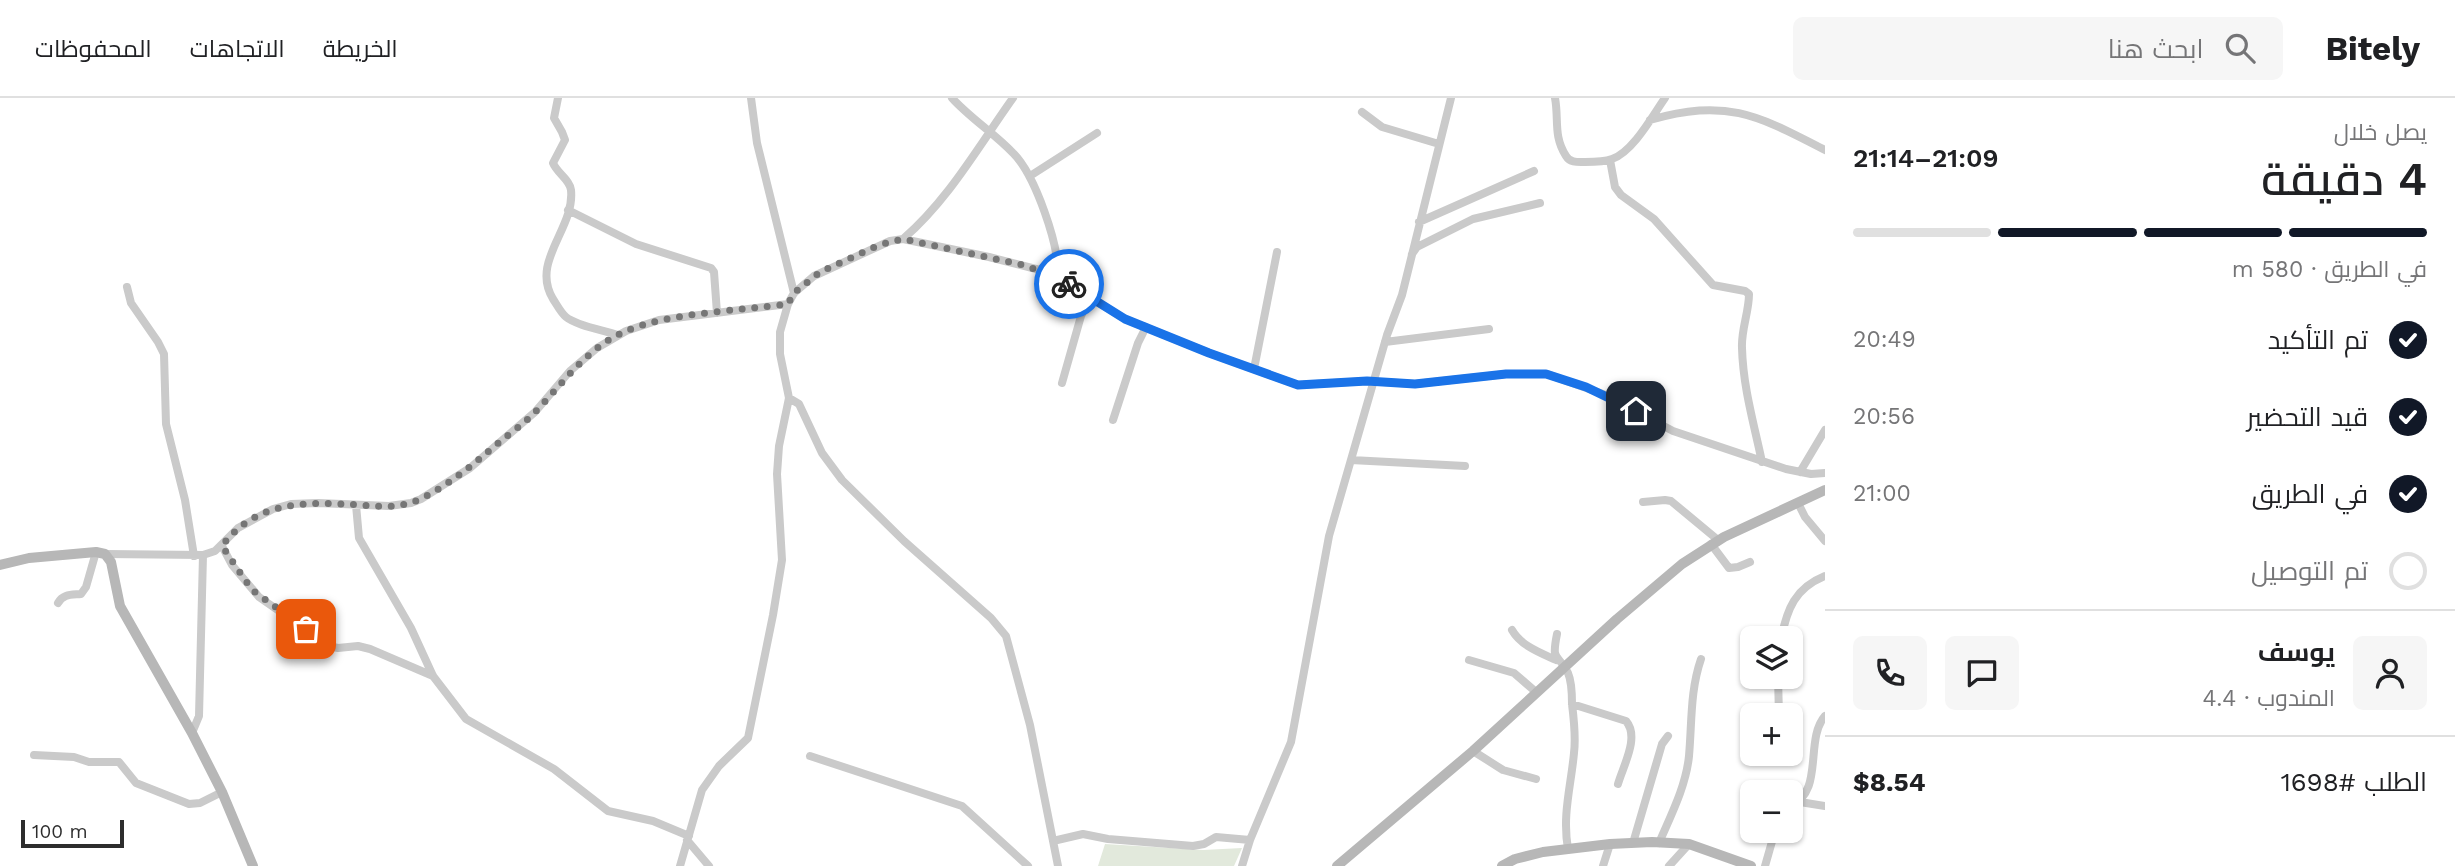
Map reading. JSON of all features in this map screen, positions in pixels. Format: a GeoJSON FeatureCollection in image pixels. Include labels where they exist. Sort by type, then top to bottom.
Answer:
{"type":"FeatureCollection","features":[{"type":"Feature","properties":{"kind":"street"},"geometry":{"type":"LineString","coordinates":[[558,98],[554,118],[565,141],[554,163],[558,173],[570,187],[568,209],[545,274],[547,289],[566,317],[618,335]]}},
{"type":"Feature","properties":{"kind":"street"},"geometry":{"type":"LineString","coordinates":[[751,98],[765,177],[794,293]]}},
{"type":"Feature","properties":{"kind":"street"},"geometry":{"type":"LineString","coordinates":[[903,239],[946,195],[1013,98]]}},
{"type":"Feature","properties":{"kind":"street"},"geometry":{"type":"LineString","coordinates":[[1242,866],[1250,840],[1291,742],[1329,536],[1385,342],[1402,295],[1451,98]]}},
{"type":"Feature","properties":{"kind":"street"},"geometry":{"type":"LineString","coordinates":[[1555,98],[1557,137],[1566,157],[1574,162],[1610,160],[1622,154],[1665,98]]}},
{"type":"Feature","properties":{"kind":"street"},"geometry":{"type":"LineString","coordinates":[[956,100],[1012,151],[1030,176],[1052,240],[1059,267],[1058,278]]}},
{"type":"Feature","properties":{"kind":"street"},"geometry":{"type":"LineString","coordinates":[[1650,120],[1690,109],[1726,109],[1769,122],[1825,149]]}},
{"type":"Feature","properties":{"kind":"street"},"geometry":{"type":"LineString","coordinates":[[1362,112],[1382,127],[1439,144]]}},
{"type":"Feature","properties":{"kind":"street"},"geometry":{"type":"LineString","coordinates":[[1030,176],[1097,133]]}},
{"type":"Feature","properties":{"kind":"street"},"geometry":{"type":"LineString","coordinates":[[1610,160],[1617,191],[1654,219],[1713,285],[1749,294],[1743,327],[1742,356],[1750,411],[1762,462]]}},
{"type":"Feature","properties":{"kind":"street"},"geometry":{"type":"LineString","coordinates":[[1419,222],[1534,171]]}},
{"type":"Feature","properties":{"kind":"street"},"geometry":{"type":"LineString","coordinates":[[1411,256],[1417,247],[1473,219],[1540,203]]}},
{"type":"Feature","properties":{"kind":"street"},"geometry":{"type":"LineString","coordinates":[[568,209],[636,244],[711,268],[714,272],[716,313]]}},
{"type":"Feature","properties":{"kind":"street"},"geometry":{"type":"LineString","coordinates":[[680,866],[702,790],[710,777],[746,741],[751,731],[780,579],[781,547],[776,474],[789,398],[780,345],[782,321],[794,293],[814,276],[879,245],[903,239],[1023,265],[1058,278],[1125,319],[1298,385],[1375,381],[1415,384],[1517,374],[1546,374],[1603,394],[1673,431],[1762,462],[1800,472],[1825,473]]}},
{"type":"Feature","properties":{"kind":"street"},"geometry":{"type":"LineString","coordinates":[[1254,369],[1277,253]]}},
{"type":"Feature","properties":{"kind":"street"},"geometry":{"type":"LineString","coordinates":[[127,287],[131,303],[164,354],[166,424],[198,555],[199,716],[192,733]]}},
{"type":"Feature","properties":{"kind":"street"},"geometry":{"type":"LineString","coordinates":[[1062,383],[1081,316],[1090,299]]}},
{"type":"Feature","properties":{"kind":"street"},"geometry":{"type":"LineString","coordinates":[[0,565],[29,558],[100,553],[198,555],[222,546],[237,528],[273,509],[291,504],[389,506],[411,503],[456,478],[536,412],[570,371],[597,348],[618,335],[659,320],[788,304]]}},
{"type":"Feature","properties":{"kind":"street"},"geometry":{"type":"LineString","coordinates":[[1113,420],[1146,327]]}},
{"type":"Feature","properties":{"kind":"street"},"geometry":{"type":"LineString","coordinates":[[1385,342],[1489,329]]}},
{"type":"Feature","properties":{"kind":"street"},"geometry":{"type":"LineString","coordinates":[[789,398],[799,404],[822,453],[842,480],[904,541],[991,618],[1006,636],[1030,724],[1058,866]]}},
{"type":"Feature","properties":{"kind":"street"},"geometry":{"type":"LineString","coordinates":[[1800,472],[1825,430]]}},
{"type":"Feature","properties":{"kind":"street"},"geometry":{"type":"LineString","coordinates":[[1351,460],[1465,466]]}},
{"type":"Feature","properties":{"kind":"street"},"geometry":{"type":"LineString","coordinates":[[1337,866],[1474,751],[1536,692],[1560,663],[1682,564],[1715,542],[1825,490]]}},
{"type":"Feature","properties":{"kind":"street"},"geometry":{"type":"LineString","coordinates":[[1643,502],[1671,501],[1715,542],[1729,568],[1750,562]]}},
{"type":"Feature","properties":{"kind":"street"},"geometry":{"type":"LineString","coordinates":[[1798,503],[1805,517],[1825,541]]}},
{"type":"Feature","properties":{"kind":"street"},"geometry":{"type":"LineString","coordinates":[[356,505],[359,538],[411,628],[433,676],[466,719],[554,769],[608,811],[653,821],[688,838],[709,866]]}},
{"type":"Feature","properties":{"kind":"street"},"geometry":{"type":"LineString","coordinates":[[222,546],[232,565],[259,597],[306,629],[324,645],[370,649],[433,676]]}},
{"type":"Feature","properties":{"kind":"street"},"geometry":{"type":"LineString","coordinates":[[58,603],[67,595],[81,594],[100,553]]}},
{"type":"Feature","properties":{"kind":"street"},"geometry":{"type":"LineString","coordinates":[[100,553],[111,562],[120,606],[192,733],[222,792],[253,866]]}},
{"type":"Feature","properties":{"kind":"street"},"geometry":{"type":"LineString","coordinates":[[1784,626],[1794,598],[1805,586],[1825,576]]}},
{"type":"Feature","properties":{"kind":"street"},"geometry":{"type":"LineString","coordinates":[[1513,630],[1516,637],[1560,663]]}},
{"type":"Feature","properties":{"kind":"street"},"geometry":{"type":"LineString","coordinates":[[1557,634],[1554,650],[1570,679],[1575,750],[1566,808],[1568,849]]}},
{"type":"Feature","properties":{"kind":"street"},"geometry":{"type":"LineString","coordinates":[[1659,843],[1681,792],[1689,757],[1692,693],[1701,659]]}},
{"type":"Feature","properties":{"kind":"street"},"geometry":{"type":"LineString","coordinates":[[1469,660],[1514,673],[1536,692]]}},
{"type":"Feature","properties":{"kind":"street"},"geometry":{"type":"LineString","coordinates":[[1572,704],[1626,721],[1631,727],[1632,740],[1618,784]]}},
{"type":"Feature","properties":{"kind":"street"},"geometry":{"type":"LineString","coordinates":[[1803,798],[1810,787],[1820,724],[1825,716]]}},
{"type":"Feature","properties":{"kind":"street"},"geometry":{"type":"LineString","coordinates":[[1633,843],[1662,744],[1668,736]]}},
{"type":"Feature","properties":{"kind":"street"},"geometry":{"type":"LineString","coordinates":[[1474,751],[1503,771],[1536,779]]}},
{"type":"Feature","properties":{"kind":"street"},"geometry":{"type":"LineString","coordinates":[[34,755],[74,757],[89,762],[119,762],[136,783],[189,804],[200,803],[222,792]]}},
{"type":"Feature","properties":{"kind":"street"},"geometry":{"type":"LineString","coordinates":[[810,756],[962,806],[1028,866]]}},
{"type":"Feature","properties":{"kind":"street"},"geometry":{"type":"LineString","coordinates":[[1803,802],[1825,806]]}},
{"type":"Feature","properties":{"kind":"street"},"geometry":{"type":"LineString","coordinates":[[1053,841],[1083,834],[1108,839],[1160,841],[1193,846],[1220,836],[1250,840]]}},
{"type":"Feature","properties":{"kind":"street"},"geometry":{"type":"LineString","coordinates":[[1502,866],[1535,853],[1609,844],[1659,843],[1689,844],[1751,866]]}},
{"type":"Feature","properties":{"kind":"street"},"geometry":{"type":"LineString","coordinates":[[1765,866],[1771,843]]}},
{"type":"Feature","properties":{"kind":"street"},"geometry":{"type":"LineString","coordinates":[[1603,866],[1609,844]]}},
{"type":"Feature","properties":{"kind":"street"},"geometry":{"type":"LineString","coordinates":[[1669,866],[1689,844]]}},
{"type":"Feature","properties":{"kind":"street"},"geometry":{"type":"LineString","coordinates":[[1530,866],[1535,853]]}},
{"type":"Feature","properties":{"kind":"shaded area"},"geometry":{"type":"Polygon","coordinates":[[[1105,844],[1203,850],[1242,848],[1234,866],[1098,866],[1105,844]]]}},
{"type":"Feature","properties":{"kind":"way so far"},"geometry":{"type":"LineString","coordinates":[[306,629],[259,597],[232,565],[222,546],[237,528],[273,509],[291,504],[389,506],[421,499],[470,468],[536,412],[570,371],[597,348],[626,331],[659,320],[788,304],[794,293],[820,272],[879,245],[903,239],[1023,265],[1069,284]]}},
{"type":"Feature","properties":{"kind":"route"},"geometry":{"type":"LineString","coordinates":[[1069,284],[1125,319],[1298,385],[1367,381],[1415,384],[1506,374],[1546,374],[1586,387],[1636,411]]}}]}
